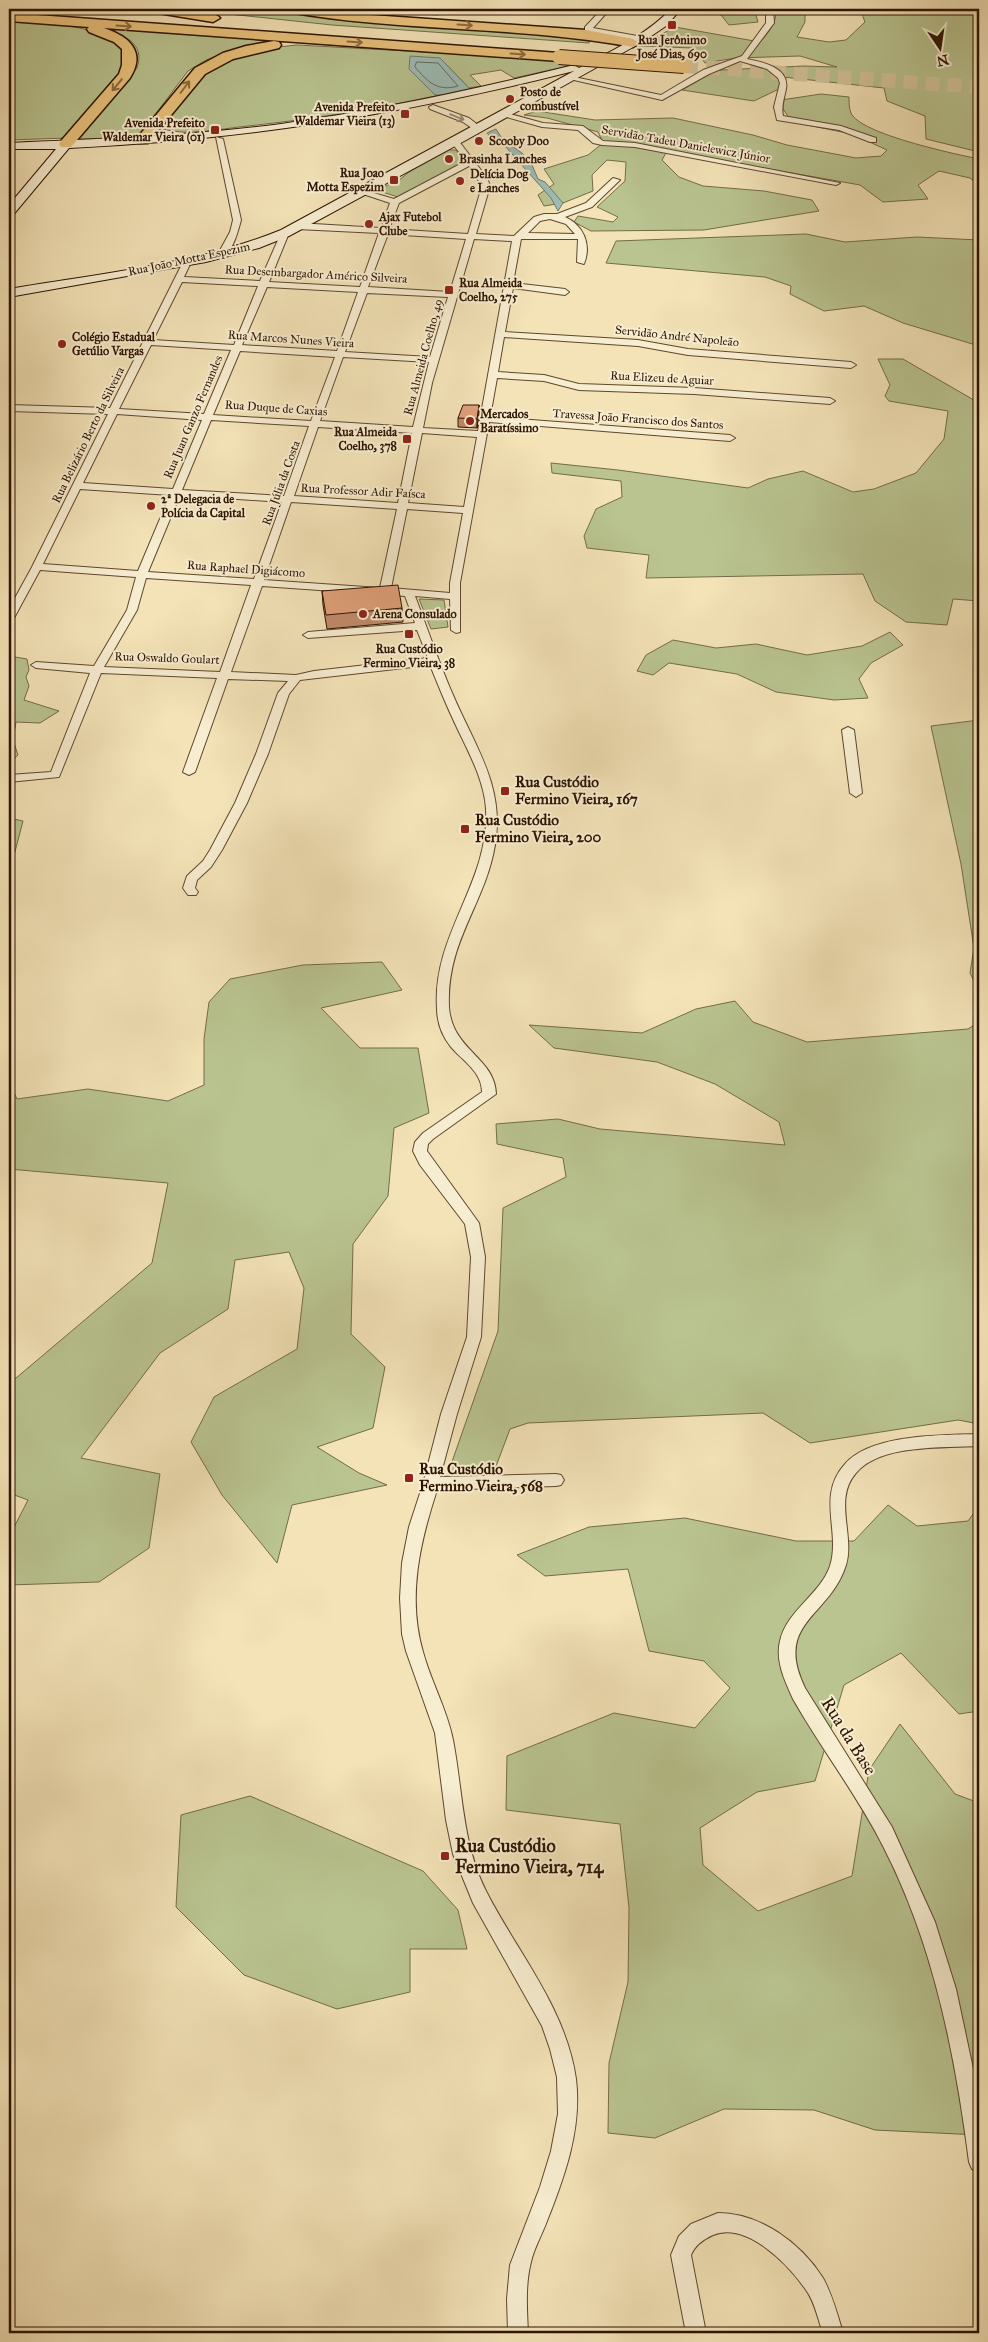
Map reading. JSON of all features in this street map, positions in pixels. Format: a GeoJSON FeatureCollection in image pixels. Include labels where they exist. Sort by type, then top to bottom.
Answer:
{"type":"FeatureCollection","features":[{"type":"Feature","properties":{"kind":"highway"},"geometry":{"type":"LineString","coordinates":[[68,9],[228,20],[562,51],[687,60]]}},
{"type":"Feature","properties":{"kind":"highway"},"geometry":{"type":"LineString","coordinates":[[158,9],[228,20]]}},
{"type":"Feature","properties":{"kind":"highway"},"geometry":{"type":"LineString","coordinates":[[294,9],[342,17],[587,31],[632,43]]}},
{"type":"Feature","properties":{"kind":"highway"},"geometry":{"type":"LineString","coordinates":[[9,17],[324,40],[562,51]]}},
{"type":"Feature","properties":{"kind":"highway"},"geometry":{"type":"LineString","coordinates":[[58,21],[106,33],[126,45],[131,55],[130,65],[125,75],[64,147]]}},
{"type":"Feature","properties":{"kind":"highway"},"geometry":{"type":"LineString","coordinates":[[140,143],[156,126],[190,81],[200,71],[214,63],[246,50],[324,40]]}},
{"type":"Feature","properties":{"kind":"highway"},"geometry":{"type":"LineString","coordinates":[[156,126],[174,138]]}},
{"type":"Feature","properties":{"kind":"main road"},"geometry":{"type":"LineString","coordinates":[[140,143],[174,138],[271,130],[433,107],[569,78],[598,63],[662,24],[676,9]]}},
{"type":"Feature","properties":{"kind":"main road"},"geometry":{"type":"LineString","coordinates":[[9,152],[64,147],[219,139],[441,100],[598,63]]}},
{"type":"Feature","properties":{"kind":"main road"},"geometry":{"type":"LineString","coordinates":[[559,72],[568,74],[569,78]]}},
{"type":"Feature","properties":{"kind":"main road","name":"Rua João Motta Espezim"},"geometry":{"type":"LineString","coordinates":[[9,293],[187,262],[222,254],[285,233],[479,129],[569,78]]}},
{"type":"Feature","properties":{"kind":"main road"},"geometry":{"type":"LineString","coordinates":[[9,146],[64,147]]}},
{"type":"Feature","properties":{"kind":"main road"},"geometry":{"type":"LineString","coordinates":[[9,212],[64,147]]}},
{"type":"Feature","properties":{"kind":"street"},"geometry":{"type":"LineString","coordinates":[[606,9],[587,31],[632,43]]}},
{"type":"Feature","properties":{"kind":"street"},"geometry":{"type":"LineString","coordinates":[[569,78],[662,98],[706,72],[747,56],[754,42],[770,23],[769,9]]}},
{"type":"Feature","properties":{"kind":"street"},"geometry":{"type":"LineString","coordinates":[[739,60],[766,66],[776,72],[783,82],[783,90],[777,102],[780,118],[841,128],[873,140]]}},
{"type":"Feature","properties":{"kind":"street"},"geometry":{"type":"LineString","coordinates":[[433,107],[466,120],[479,129]]}},
{"type":"Feature","properties":{"kind":"street","name":"Servidão Tadeu Danielewicz Júnior"},"geometry":{"type":"LineString","coordinates":[[506,114],[542,125],[580,128],[596,141],[602,143],[635,145],[836,183]]}},
{"type":"Feature","properties":{"kind":"street"},"geometry":{"type":"LineString","coordinates":[[219,139],[237,220],[234,232],[222,254]]}},
{"type":"Feature","properties":{"kind":"street","name":"Rua Almeida Coelho, 49"},"geometry":{"type":"LineString","coordinates":[[385,591],[401,505],[433,360],[486,183],[455,142]]}},
{"type":"Feature","properties":{"kind":"street"},"geometry":{"type":"LineString","coordinates":[[363,192],[395,202],[470,162]]}},
{"type":"Feature","properties":{"kind":"street"},"geometry":{"type":"LineString","coordinates":[[456,630],[454,596],[468,510],[509,284],[520,237],[537,219],[558,217],[565,212],[589,205],[616,180]]}},
{"type":"Feature","properties":{"kind":"street","name":"Rua Júlia da Costa"},"geometry":{"type":"LineString","coordinates":[[189,772],[395,202]]}},
{"type":"Feature","properties":{"kind":"street"},"geometry":{"type":"LineString","coordinates":[[558,217],[570,223],[581,237],[583,243],[581,262]]}},
{"type":"Feature","properties":{"kind":"street"},"geometry":{"type":"LineString","coordinates":[[297,226],[471,236],[581,237]]}},
{"type":"Feature","properties":{"kind":"street","name":"Rua Juan Ganzo Fernandes"},"geometry":{"type":"LineString","coordinates":[[9,779],[55,775],[97,670],[132,610],[142,574],[285,233]]}},
{"type":"Feature","properties":{"kind":"street","name":"Rua Belizário Berto da Silveira"},"geometry":{"type":"LineString","coordinates":[[9,618],[37,567],[187,262]]}},
{"type":"Feature","properties":{"kind":"street","name":"Rua Desembargador Américo Silveira"},"geometry":{"type":"LineString","coordinates":[[179,279],[452,295]]}},
{"type":"Feature","properties":{"kind":"street"},"geometry":{"type":"LineString","coordinates":[[509,284],[565,292]]}},
{"type":"Feature","properties":{"kind":"street","name":"Servidão André Napoleão"},"geometry":{"type":"LineString","coordinates":[[500,334],[638,343],[688,352],[850,365]]}},
{"type":"Feature","properties":{"kind":"street","name":"Rua Marcos Nunes Vieira"},"geometry":{"type":"LineString","coordinates":[[148,342],[433,360]]}},
{"type":"Feature","properties":{"kind":"street","name":"Rua Elizeu de Aguiar"},"geometry":{"type":"LineString","coordinates":[[494,375],[544,378],[579,387],[694,391],[830,401]]}},
{"type":"Feature","properties":{"kind":"street","name":"Rua Duque de Caxias"},"geometry":{"type":"LineString","coordinates":[[9,408],[114,411],[482,434]]}},
{"type":"Feature","properties":{"kind":"street","name":"Travessa João Francisco dos Santos"},"geometry":{"type":"LineString","coordinates":[[484,420],[730,438]]}},
{"type":"Feature","properties":{"kind":"street","name":"Rua Professor Adir Faísca"},"geometry":{"type":"LineString","coordinates":[[77,486],[468,510]]}},
{"type":"Feature","properties":{"kind":"street","name":"Rua Raphael Digiácomo"},"geometry":{"type":"LineString","coordinates":[[37,567],[454,596]]}},
{"type":"Feature","properties":{"kind":"street"},"geometry":{"type":"LineString","coordinates":[[410,593],[434,661],[491,799],[487,854],[472,898],[448,949],[442,985],[446,1028],[454,1042],[487,1078],[490,1086],[489,1094],[428,1136],[422,1142],[420,1150],[435,1177],[472,1223],[478,1257],[474,1337],[449,1414],[431,1484],[417,1527],[407,1582],[406,1607],[413,1650],[443,1730],[448,1757],[453,1820],[468,1870],[553,2028],[567,2079],[566,2131],[560,2157],[552,2183],[520,2263],[516,2294],[518,2333]]}},
{"type":"Feature","properties":{"kind":"street"},"geometry":{"type":"LineString","coordinates":[[308,635],[422,629]]}},
{"type":"Feature","properties":{"kind":"street"},"geometry":{"type":"LineString","coordinates":[[192,892],[189,888],[189,883],[212,857],[230,824],[253,775],[284,693],[296,678],[314,674],[434,661]]}},
{"type":"Feature","properties":{"kind":"street","name":"Rua Oswaldo Goulart"},"geometry":{"type":"LineString","coordinates":[[36,665],[97,670],[296,678]]}},
{"type":"Feature","properties":{"kind":"street"},"geometry":{"type":"LineString","coordinates":[[848,730],[856,793]]}},
{"type":"Feature","properties":{"kind":"street","name":"Rua da Base"},"geometry":{"type":"LineString","coordinates":[[979,1440],[907,1444],[880,1450],[855,1463],[842,1479],[837,1507],[842,1551],[837,1569],[827,1589],[791,1630],[787,1652],[790,1671],[800,1695],[882,1825],[912,1889],[928,1930],[954,2011],[970,2092],[979,2162]]}},
{"type":"Feature","properties":{"kind":"street"},"geometry":{"type":"LineString","coordinates":[[431,1484],[556,1480]]}},
{"type":"Feature","properties":{"kind":"street"},"geometry":{"type":"LineString","coordinates":[[696,2333],[681,2255],[686,2242],[698,2231],[718,2223],[736,2223],[762,2233],[797,2262],[816,2286],[833,2333]]}},
{"type":"Feature","properties":{"kind":"green space"},"geometry":{"type":"Polygon","coordinates":[[[182,9],[283,9],[347,20],[522,32],[590,40],[589,43],[332,25],[182,9]]]}},
{"type":"Feature","properties":{"kind":"green space"},"geometry":{"type":"Polygon","coordinates":[[[340,9],[436,9],[438,15],[340,9]]]}},
{"type":"Feature","properties":{"kind":"green space"},"geometry":{"type":"Polygon","coordinates":[[[696,9],[751,9],[755,12],[758,22],[729,25],[721,15],[696,9]]]}},
{"type":"Feature","properties":{"kind":"green space"},"geometry":{"type":"Polygon","coordinates":[[[776,9],[789,9],[805,13],[805,22],[797,37],[829,42],[846,40],[865,22],[860,9],[979,9],[979,152],[926,139],[925,116],[887,101],[884,88],[783,77],[781,88],[754,101],[682,90],[713,72],[721,70],[804,66],[837,67],[800,56],[736,58],[705,63],[693,48],[639,46],[675,27],[760,42],[774,23],[776,9]]]}},
{"type":"Feature","properties":{"kind":"green space"},"geometry":{"type":"Polygon","coordinates":[[[9,21],[54,24],[83,29],[110,39],[122,48],[122,71],[67,138],[9,140],[9,21]]]}},
{"type":"Feature","properties":{"kind":"green space"},"geometry":{"type":"Polygon","coordinates":[[[101,28],[291,41],[254,45],[231,51],[206,60],[188,71],[138,137],[78,139],[137,68],[139,59],[138,52],[130,40],[101,28]]]}},
{"type":"Feature","properties":{"kind":"green space"},"geometry":{"type":"Polygon","coordinates":[[[297,45],[555,59],[570,64],[514,78],[501,70],[470,75],[481,86],[469,88],[440,58],[436,96],[338,114],[210,131],[182,132],[163,129],[161,124],[209,68],[259,49],[297,45]]]}},
{"type":"Feature","properties":{"kind":"green space"},"geometry":{"type":"Polygon","coordinates":[[[821,94],[849,97],[851,113],[858,121],[871,128],[909,142],[979,159],[979,185],[970,178],[939,171],[918,185],[928,199],[883,202],[860,185],[667,151],[662,160],[679,177],[703,186],[764,191],[812,200],[819,211],[704,230],[591,231],[574,222],[578,216],[613,222],[618,217],[597,207],[625,181],[626,162],[607,160],[592,175],[593,191],[563,203],[544,206],[538,195],[554,184],[544,169],[588,155],[603,143],[598,132],[547,118],[524,115],[537,111],[595,120],[673,118],[753,135],[787,145],[856,158],[881,156],[887,150],[852,134],[792,122],[783,109],[781,100],[821,94]]]}},
{"type":"Feature","properties":{"kind":"green space"},"geometry":{"type":"Polygon","coordinates":[[[449,150],[456,150],[465,162],[398,197],[376,190],[398,181],[409,172],[449,150]]]}},
{"type":"Feature","properties":{"kind":"green space"},"geometry":{"type":"Polygon","coordinates":[[[806,234],[845,242],[917,237],[979,240],[979,346],[903,323],[864,306],[824,311],[790,294],[791,286],[765,277],[606,263],[616,241],[806,234]]]}},
{"type":"Feature","properties":{"kind":"green space"},"geometry":{"type":"Polygon","coordinates":[[[878,359],[903,359],[979,403],[979,601],[953,599],[947,625],[906,622],[875,601],[863,574],[646,578],[649,555],[587,548],[584,536],[596,509],[622,497],[621,481],[552,473],[551,463],[748,488],[768,479],[803,471],[853,492],[874,489],[916,473],[944,439],[948,411],[889,401],[885,396],[890,385],[878,359]]]}},
{"type":"Feature","properties":{"kind":"green space"},"geometry":{"type":"Polygon","coordinates":[[[419,599],[444,600],[448,627],[431,629],[419,599]]]}},
{"type":"Feature","properties":{"kind":"green space"},"geometry":{"type":"Polygon","coordinates":[[[890,632],[903,645],[871,663],[859,679],[868,698],[834,700],[776,692],[737,674],[669,663],[653,675],[637,671],[646,655],[673,640],[716,648],[756,644],[807,655],[862,646],[890,632]]]}},
{"type":"Feature","properties":{"kind":"green space"},"geometry":{"type":"Polygon","coordinates":[[[9,656],[27,659],[29,670],[26,677],[29,686],[24,700],[59,711],[40,723],[16,722],[13,740],[18,755],[9,764],[9,656]]]}},
{"type":"Feature","properties":{"kind":"green space"},"geometry":{"type":"Polygon","coordinates":[[[979,720],[979,991],[970,973],[974,948],[961,864],[931,726],[979,720]]]}},
{"type":"Feature","properties":{"kind":"green space"},"geometry":{"type":"Polygon","coordinates":[[[9,818],[23,821],[9,869],[9,818]]]}},
{"type":"Feature","properties":{"kind":"green space"},"geometry":{"type":"Polygon","coordinates":[[[382,962],[402,990],[321,1008],[360,1048],[418,1048],[429,1113],[394,1128],[388,1196],[353,1244],[351,1334],[385,1367],[373,1428],[317,1447],[359,1473],[387,1485],[292,1505],[277,1563],[222,1495],[191,1442],[214,1397],[297,1349],[304,1288],[289,1252],[235,1260],[228,1309],[160,1353],[81,1458],[160,1474],[149,1548],[99,1582],[9,1585],[9,1537],[28,1500],[9,1493],[9,1384],[152,1263],[168,1183],[9,1169],[9,1081],[17,1099],[88,1089],[168,1101],[204,1085],[204,1039],[209,1002],[230,979],[303,965],[382,962]]]}},
{"type":"Feature","properties":{"kind":"green space"},"geometry":{"type":"Polygon","coordinates":[[[735,1001],[753,1022],[807,1042],[968,1029],[979,1022],[979,1424],[958,1420],[810,1443],[763,1413],[528,1423],[510,1429],[495,1469],[448,1473],[498,1331],[503,1208],[566,1177],[563,1158],[497,1144],[496,1124],[558,1119],[600,1129],[785,1145],[779,1122],[715,1084],[657,1062],[554,1048],[529,1025],[642,1033],[696,1009],[735,1001]]]}},
{"type":"Feature","properties":{"kind":"green space"},"geometry":{"type":"Polygon","coordinates":[[[888,1505],[917,1526],[968,1521],[979,1506],[979,1711],[959,1714],[901,1653],[844,1685],[815,1781],[757,1792],[700,1828],[703,1865],[758,1911],[852,1876],[869,1770],[900,1724],[955,1794],[979,1803],[979,2135],[875,2130],[814,2110],[724,2109],[655,2138],[608,2133],[609,2063],[628,1982],[629,1908],[620,1824],[506,1810],[507,1756],[614,1713],[695,1728],[730,1688],[704,1661],[649,1651],[628,1569],[545,1576],[517,1555],[589,1527],[685,1518],[796,1541],[854,1541],[888,1505]]]}},
{"type":"Feature","properties":{"kind":"green space"},"geometry":{"type":"Polygon","coordinates":[[[250,1796],[423,1871],[458,1910],[467,1949],[410,1949],[410,1992],[337,2009],[244,1975],[176,1907],[181,1815],[250,1796]]]}},
{"type":"Feature","properties":{"kind":"water"},"geometry":{"type":"Polygon","coordinates":[[[410,56],[440,58],[470,89],[435,95],[409,69],[410,56]]]}},
{"type":"Feature","properties":{"kind":"water"},"geometry":{"type":"Polygon","coordinates":[[[496,129],[503,140],[522,153],[532,165],[538,179],[545,182],[563,203],[558,211],[551,198],[504,145],[495,142],[487,133],[496,129]]]}},
{"type":"Feature","properties":{"kind":"building"},"geometry":{"type":"Polygon","coordinates":[[[463,405],[479,405],[477,419],[458,418],[463,405]]]}},
{"type":"Feature","properties":{"kind":"building"},"geometry":{"type":"Polygon","coordinates":[[[398,585],[402,608],[326,615],[322,591],[398,585]]]}},
{"type":"Feature","properties":{"kind":"tunnel"},"geometry":{"type":"LineString","coordinates":[[684,66],[979,87]]}},
{"type":"Feature","properties":{"kind":"place","name":"Rua Jerônimo José Dias, 690"},"geometry":{"type":"Point","coordinates":[672,25]}},
{"type":"Feature","properties":{"kind":"place","name":"Posto de combustível"},"geometry":{"type":"Point","coordinates":[510,99]}},
{"type":"Feature","properties":{"kind":"place","name":"Avenida Prefeito Waldemar Vieira (13)"},"geometry":{"type":"Point","coordinates":[405,114]}},
{"type":"Feature","properties":{"kind":"place","name":"Avenida Prefeito Waldemar Vieira (01)"},"geometry":{"type":"Point","coordinates":[215,130]}},
{"type":"Feature","properties":{"kind":"place","name":"Scooby Doo"},"geometry":{"type":"Point","coordinates":[479,141]}},
{"type":"Feature","properties":{"kind":"place","name":"Brasinha Lanches"},"geometry":{"type":"Point","coordinates":[449,159]}},
{"type":"Feature","properties":{"kind":"place","name":"Rua Joao Motta Espezim"},"geometry":{"type":"Point","coordinates":[394,180]}},
{"type":"Feature","properties":{"kind":"place","name":"Delícia Dog e Lanches"},"geometry":{"type":"Point","coordinates":[460,181]}},
{"type":"Feature","properties":{"kind":"place","name":"Ajax Futebol Clube"},"geometry":{"type":"Point","coordinates":[369,224]}},
{"type":"Feature","properties":{"kind":"place","name":"Rua Almeida Coelho, 275"},"geometry":{"type":"Point","coordinates":[449,290]}},
{"type":"Feature","properties":{"kind":"place","name":"Colégio Estadual Getúlio Vargas"},"geometry":{"type":"Point","coordinates":[62,344]}},
{"type":"Feature","properties":{"kind":"place","name":"Mercados Baratíssimo"},"geometry":{"type":"Point","coordinates":[470,421]}},
{"type":"Feature","properties":{"kind":"place","name":"Rua Almeida Coelho, 378"},"geometry":{"type":"Point","coordinates":[407,439]}},
{"type":"Feature","properties":{"kind":"place","name":"2ª Delegacia de Polícia da Capital"},"geometry":{"type":"Point","coordinates":[151,506]}},
{"type":"Feature","properties":{"kind":"place","name":"Arena Consulado"},"geometry":{"type":"Point","coordinates":[363,614]}},
{"type":"Feature","properties":{"kind":"place","name":"Rua Custódio Fermino Vieira, 38"},"geometry":{"type":"Point","coordinates":[409,634]}},
{"type":"Feature","properties":{"kind":"place","name":"Rua Custódio Fermino Vieira, 167"},"geometry":{"type":"Point","coordinates":[505,791]}},
{"type":"Feature","properties":{"kind":"place","name":"Rua Custódio Fermino Vieira, 200"},"geometry":{"type":"Point","coordinates":[465,829]}},
{"type":"Feature","properties":{"kind":"place","name":"Rua Custódio Fermino Vieira, 568"},"geometry":{"type":"Point","coordinates":[409,1478]}},
{"type":"Feature","properties":{"kind":"place","name":"Rua Custódio Fermino Vieira, 714"},"geometry":{"type":"Point","coordinates":[445,1856]}}]}
